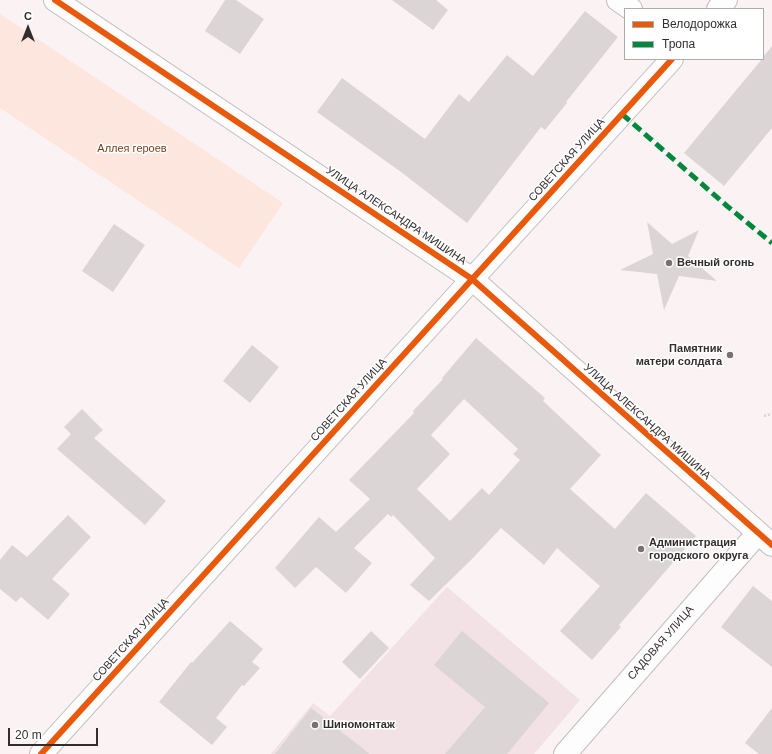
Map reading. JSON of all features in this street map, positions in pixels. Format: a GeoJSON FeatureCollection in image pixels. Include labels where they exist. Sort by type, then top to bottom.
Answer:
{"type":"FeatureCollection","features":[{"type":"Feature","properties":{"kind":"street","name":"УЛИЦА АЛЕКСАНДРА МИШИНА"},"geometry":{"type":"LineString","coordinates":[[55,0],[472,279],[765,539]]}},
{"type":"Feature","properties":{"kind":"street"},"geometry":{"type":"LineString","coordinates":[[618,0],[630,8]]}},
{"type":"Feature","properties":{"kind":"street"},"geometry":{"type":"LineString","coordinates":[[719,8],[726,0]]}},
{"type":"Feature","properties":{"kind":"street","name":"СОВЕТСКАЯ УЛИЦА"},"geometry":{"type":"LineString","coordinates":[[41,754],[671,60]]}},
{"type":"Feature","properties":{"kind":"street","name":"САДОВАЯ УЛИЦА"},"geometry":{"type":"LineString","coordinates":[[565,754],[765,539]]}},
{"type":"Feature","properties":{"kind":"path"},"geometry":{"type":"LineString","coordinates":[[764,416],[772,414]]}},
{"type":"Feature","properties":{"kind":"shaded area"},"geometry":{"type":"Polygon","coordinates":[[[447,587],[580,700],[534,754],[271,754],[313,703],[330,716],[447,587]]]}},
{"type":"Feature","properties":{"kind":"green space","name":"Аллея героев"},"geometry":{"type":"Polygon","coordinates":[[[0,14],[283,203],[239,268],[0,108],[0,14]]]}},
{"type":"Feature","properties":{"kind":"building"},"geometry":{"type":"Polygon","coordinates":[[[225,0],[236,0],[264,19],[240,54],[205,31],[225,0]]]}},
{"type":"Feature","properties":{"kind":"building"},"geometry":{"type":"Polygon","coordinates":[[[392,0],[436,0],[448,10],[433,30],[392,0]]]}},
{"type":"Feature","properties":{"kind":"building"},"geometry":{"type":"Polygon","coordinates":[[[585,11],[618,37],[545,130],[541,127],[467,223],[401,172],[317,112],[342,78],[425,139],[459,94],[469,102],[507,55],[533,76],[585,11]]]}},
{"type":"Feature","properties":{"kind":"building"},"geometry":{"type":"Polygon","coordinates":[[[772,46],[772,128],[724,186],[684,153],[761,60],[764,60],[764,56],[772,46]]]}},
{"type":"Feature","properties":{"kind":"building"},"geometry":{"type":"Polygon","coordinates":[[[647,222],[672,244],[699,230],[688,256],[717,281],[679,276],[664,310],[657,274],[620,270],[653,254],[647,222]]]}},
{"type":"Feature","properties":{"kind":"building"},"geometry":{"type":"Polygon","coordinates":[[[114,224],[145,245],[113,292],[82,271],[114,224]]]}},
{"type":"Feature","properties":{"kind":"building"},"geometry":{"type":"Polygon","coordinates":[[[476,338],[545,398],[543,401],[601,455],[570,489],[615,529],[646,493],[696,536],[619,625],[621,627],[592,660],[560,631],[600,586],[557,548],[544,565],[501,528],[429,601],[410,585],[435,558],[393,515],[391,517],[388,514],[354,548],[372,563],[346,593],[316,567],[295,588],[275,568],[319,517],[336,532],[370,499],[349,480],[414,413],[413,411],[443,379],[442,378],[476,338]],[[464,399],[431,435],[450,454],[417,489],[450,521],[482,488],[489,495],[520,460],[513,454],[518,449],[464,399]]]}},
{"type":"Feature","properties":{"kind":"building"},"geometry":{"type":"Polygon","coordinates":[[[252,345],[279,367],[250,403],[223,381],[252,345]]]}},
{"type":"Feature","properties":{"kind":"building"},"geometry":{"type":"Polygon","coordinates":[[[82,409],[103,430],[94,438],[166,501],[145,525],[57,449],[71,434],[64,427],[82,409]]]}},
{"type":"Feature","properties":{"kind":"building"},"geometry":{"type":"Polygon","coordinates":[[[68,515],[91,537],[52,579],[70,594],[48,620],[21,597],[16,602],[0,589],[0,560],[12,545],[27,557],[68,515]]]}},
{"type":"Feature","properties":{"kind":"building"},"geometry":{"type":"Polygon","coordinates":[[[753,586],[772,601],[772,667],[721,627],[753,586]]]}},
{"type":"Feature","properties":{"kind":"building"},"geometry":{"type":"Polygon","coordinates":[[[230,621],[263,649],[252,662],[260,668],[244,686],[242,685],[216,718],[227,727],[212,745],[159,702],[191,662],[192,663],[230,621]]]}},
{"type":"Feature","properties":{"kind":"building"},"geometry":{"type":"Polygon","coordinates":[[[371,631],[389,648],[360,679],[342,662],[371,631]]]}},
{"type":"Feature","properties":{"kind":"building"},"geometry":{"type":"Polygon","coordinates":[[[462,631],[549,703],[507,754],[445,754],[485,707],[434,665],[462,631]]]}},
{"type":"Feature","properties":{"kind":"building","name":"Шиномонтаж"},"geometry":{"type":"Polygon","coordinates":[[[311,708],[370,754],[275,754],[311,708]]]}},
{"type":"Feature","properties":{"kind":"building"},"geometry":{"type":"Polygon","coordinates":[[[772,708],[772,754],[759,754],[745,743],[772,708]]]}},
{"type":"Feature","properties":{"kind":"marked path"},"geometry":{"type":"LineString","coordinates":[[622,114],[727,206],[772,243]]}},
{"type":"Feature","properties":{"kind":"cycle path"},"geometry":{"type":"LineString","coordinates":[[55,0],[472,279],[772,545]]}},
{"type":"Feature","properties":{"kind":"cycle path"},"geometry":{"type":"LineString","coordinates":[[41,754],[671,60]]}},
{"type":"Feature","properties":{"kind":"place","name":"Вечный огонь"},"geometry":{"type":"Point","coordinates":[669,263]}},
{"type":"Feature","properties":{"kind":"place","name":"Памятник матери солдата"},"geometry":{"type":"Point","coordinates":[730,355]}},
{"type":"Feature","properties":{"kind":"place","name":"Администрация городского округа"},"geometry":{"type":"Point","coordinates":[641,549]}},
{"type":"Feature","properties":{"kind":"place","name":"Шиномонтаж"},"geometry":{"type":"Point","coordinates":[315,725]}}]}
